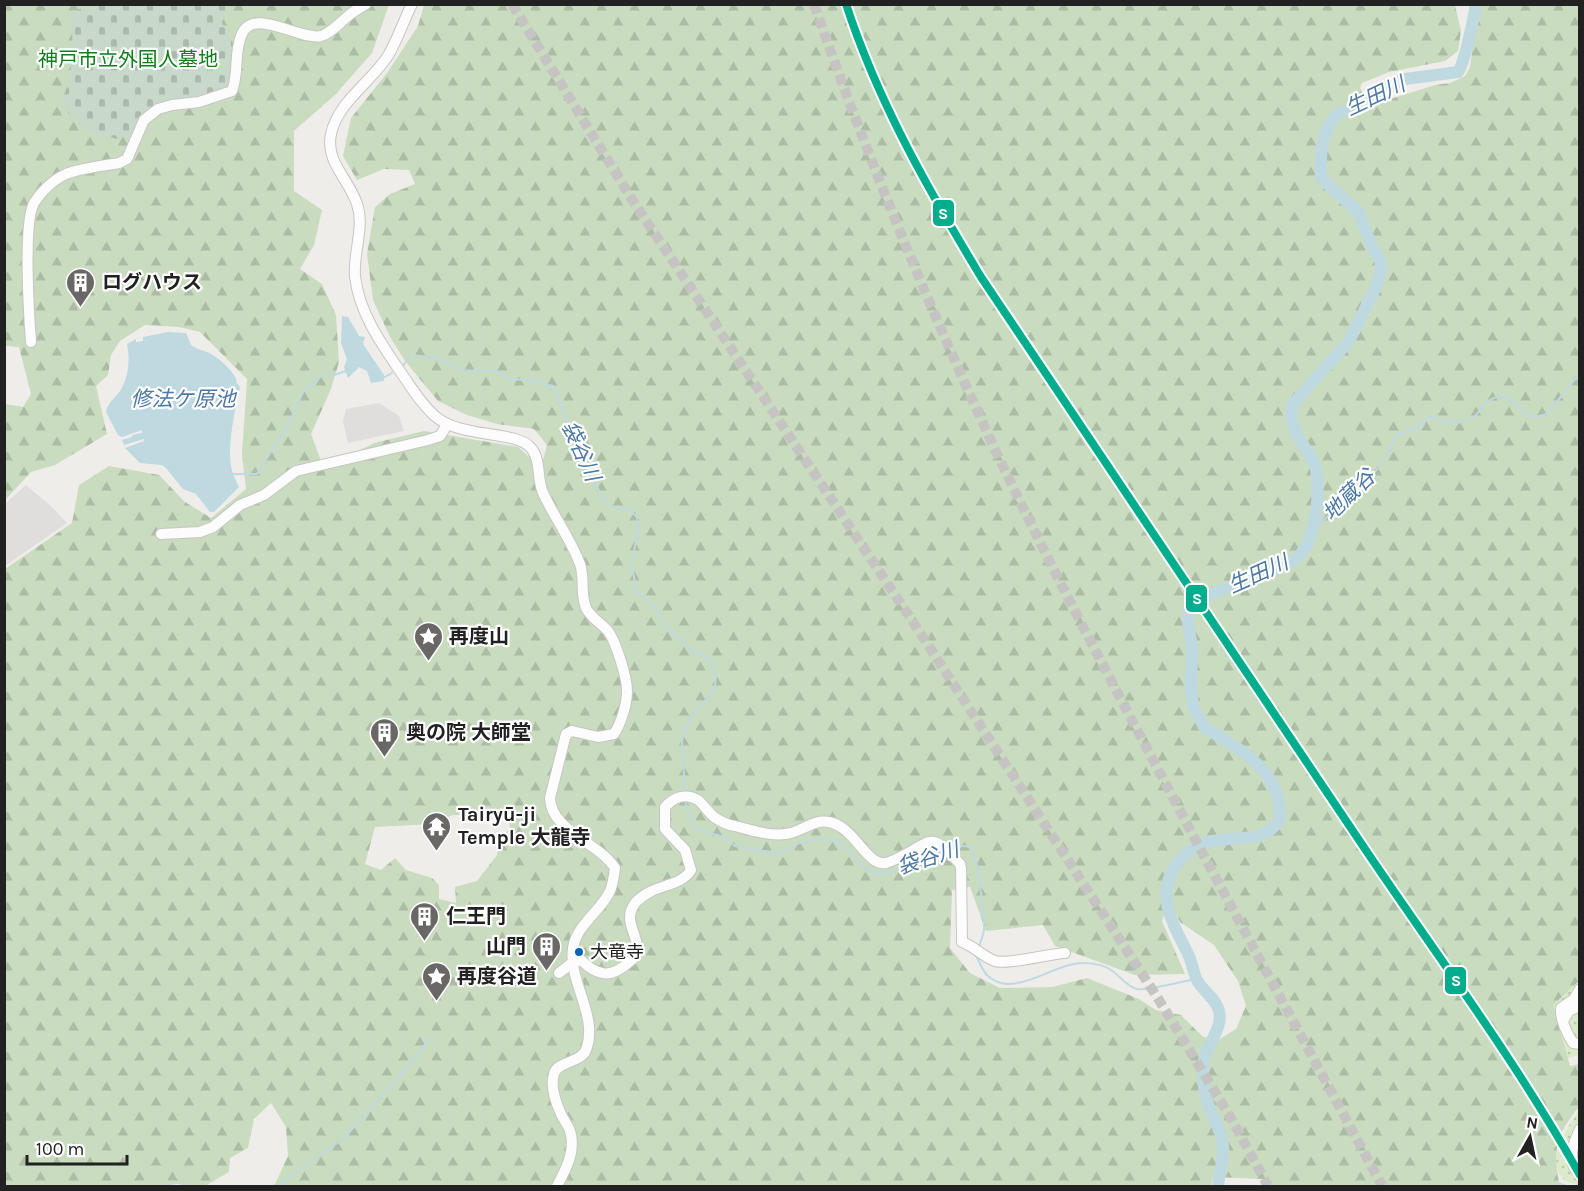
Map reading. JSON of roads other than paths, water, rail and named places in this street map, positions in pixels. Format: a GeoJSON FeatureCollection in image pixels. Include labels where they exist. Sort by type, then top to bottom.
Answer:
{"type":"FeatureCollection","features":[{"type":"Feature","properties":{"kind":"street"},"geometry":{"type":"LineString","coordinates":[[31,342],[28,308],[28,217],[34,203],[53,182],[66,174],[127,159],[144,120],[158,109],[199,102],[223,96],[232,91],[236,82],[240,38],[244,29],[252,24],[264,23],[304,34],[321,36],[366,4]]}},
{"type":"Feature","properties":{"kind":"street"},"geometry":{"type":"LineString","coordinates":[[407,6],[388,55],[337,117],[331,131],[330,142],[336,167],[358,206],[355,276],[368,321],[422,403],[435,417],[463,431],[525,441],[533,449],[543,494],[580,565],[585,605],[588,612],[608,631],[614,643],[627,691],[619,728],[614,734],[608,737],[572,731],[566,734],[550,798],[551,809],[558,820],[601,852],[615,868],[610,892],[576,936],[572,963],[589,1025],[586,1050],[583,1055],[556,1069],[554,1074],[553,1088],[558,1107],[572,1137],[571,1156],[557,1186]]}},
{"type":"Feature","properties":{"kind":"street"},"geometry":{"type":"LineString","coordinates":[[161,534],[200,532],[213,527],[240,505],[264,495],[296,471],[428,440],[440,436],[447,425]]}},
{"type":"Feature","properties":{"kind":"street"},"geometry":{"type":"LineString","coordinates":[[559,973],[580,960],[591,970],[604,974],[620,970],[634,957],[637,951],[630,920],[635,904],[652,890],[676,883],[687,876],[691,870],[685,850],[665,830],[664,823],[665,807],[672,799],[686,797],[698,801],[723,823],[772,834],[785,834],[819,821],[839,825],[849,832],[879,864],[888,862],[933,840],[947,850],[960,864],[962,942],[994,961],[1003,963],[1065,953]]}},
{"type":"Feature","properties":{"kind":"street"},"geometry":{"type":"LineString","coordinates":[[1580,989],[1574,999],[1561,1008],[1560,1013],[1567,1034],[1573,1043],[1580,1044]]}},
{"type":"Feature","properties":{"kind":"street"},"geometry":{"type":"LineString","coordinates":[[1563,1019],[1569,1011],[1580,1006]]}},
{"type":"Feature","properties":{"kind":"street"},"geometry":{"type":"LineString","coordinates":[[1580,1130],[1572,1150],[1571,1164],[1580,1174]]}},
{"type":"Feature","properties":{"kind":"water"},"geometry":{"type":"Polygon","coordinates":[[[342,316],[348,317],[359,336],[365,337],[363,344],[384,375],[384,381],[371,383],[367,371],[359,367],[348,378],[344,367],[347,359],[341,343],[342,316]]]}},
{"type":"Feature","properties":{"kind":"water","name":"修法ケ原池"},"geometry":{"type":"Polygon","coordinates":[[[168,332],[186,333],[191,345],[213,355],[225,365],[240,387],[230,454],[233,474],[239,487],[214,512],[210,512],[196,494],[183,489],[162,465],[140,463],[125,448],[144,441],[144,439],[124,445],[122,440],[142,433],[142,430],[122,437],[118,435],[106,412],[122,388],[126,377],[129,361],[127,344],[136,339],[136,342],[143,341],[143,337],[168,332]]]}},
{"type":"Feature","properties":{"kind":"waterway","name":"生田川"},"geometry":{"type":"LineString","coordinates":[[1218,1186],[1223,1146],[1207,1099],[1203,1067],[1204,1059],[1219,1025],[1219,1011],[1215,1002],[1196,978],[1189,956],[1172,920],[1166,896],[1167,884],[1180,860],[1190,850],[1213,841],[1248,838],[1269,831],[1279,822],[1279,805],[1275,789],[1258,764],[1204,727],[1193,706],[1189,610],[1201,598],[1274,570],[1296,559],[1309,539],[1314,524],[1317,500],[1316,471],[1314,462],[1294,428],[1291,412],[1293,404],[1349,341],[1375,289],[1381,271],[1380,259],[1372,247],[1359,213],[1321,178],[1321,153],[1330,123],[1335,116],[1405,79],[1458,72],[1466,51],[1476,4]]}},
{"type":"Feature","properties":{"kind":"waterway"},"geometry":{"type":"LineString","coordinates":[[403,366],[410,355],[439,358],[457,368]]}},
{"type":"Feature","properties":{"kind":"waterway","name":"袋谷川"},"geometry":{"type":"LineString","coordinates":[[460,370],[501,372],[507,379],[529,380],[553,386],[602,497],[615,508],[630,510],[637,517],[638,533],[631,563],[637,592],[654,606],[667,628],[692,650],[709,659],[716,675],[715,686],[708,698],[695,710],[685,729],[682,741],[685,793]]}},
{"type":"Feature","properties":{"kind":"waterway"},"geometry":{"type":"LineString","coordinates":[[233,474],[257,474],[289,423],[304,390],[323,375],[334,375],[346,371]]}},
{"type":"Feature","properties":{"kind":"waterway"},"geometry":{"type":"LineString","coordinates":[[383,378],[392,373]]}},
{"type":"Feature","properties":{"kind":"waterway","name":"地蔵谷"},"geometry":{"type":"LineString","coordinates":[[1313,532],[1349,493],[1366,483],[1386,458],[1396,435],[1419,427],[1428,418],[1434,417],[1454,423],[1464,422],[1476,415],[1486,403],[1497,397],[1508,398],[1517,404],[1524,414],[1535,417],[1547,414],[1580,373]]}},
{"type":"Feature","properties":{"kind":"waterway","name":"袋谷川"},"geometry":{"type":"LineString","coordinates":[[685,801],[693,825],[699,830],[724,837],[735,846],[775,853],[811,840],[825,839],[839,842],[871,873],[888,873],[943,852]]}},
{"type":"Feature","properties":{"kind":"waterway","name":"袋谷川"},"geometry":{"type":"LineString","coordinates":[[951,849],[968,846],[975,855],[984,923],[979,947]]}},
{"type":"Feature","properties":{"kind":"waterway","name":"袋谷川"},"geometry":{"type":"LineString","coordinates":[[976,956],[988,976],[998,982],[1010,984],[1072,964],[1084,963],[1108,968],[1137,989],[1196,979]]}},
{"type":"Feature","properties":{"kind":"waterway"},"geometry":{"type":"LineString","coordinates":[[277,1186],[344,1138],[419,1054],[429,1037]]}},
{"type":"Feature","properties":{"kind":"tunnel"},"geometry":{"type":"LineString","coordinates":[[512,4],[631,198],[913,622],[1159,1000],[1232,1120],[1268,1186]]}},
{"type":"Feature","properties":{"kind":"tunnel"},"geometry":{"type":"LineString","coordinates":[[814,4],[869,153],[928,300],[1011,483],[1120,697],[1382,1186]]}},
{"type":"Feature","properties":{"kind":"place","name":"ログハウス"},"geometry":{"type":"Point","coordinates":[81,308]}},
{"type":"Feature","properties":{"kind":"place","name":"再度山"},"geometry":{"type":"Point","coordinates":[428,662]}},
{"type":"Feature","properties":{"kind":"place","name":"奥の院 大師堂"},"geometry":{"type":"Point","coordinates":[385,758]}},
{"type":"Feature","properties":{"kind":"place","name":"Tairyū-ji Temple 大龍寺"},"geometry":{"type":"Point","coordinates":[437,852]}},
{"type":"Feature","properties":{"kind":"place","name":"仁王門"},"geometry":{"type":"Point","coordinates":[425,942]}},
{"type":"Feature","properties":{"kind":"place","name":"大竜寺"},"geometry":{"type":"Point","coordinates":[579,952]}},
{"type":"Feature","properties":{"kind":"place","name":"山門"},"geometry":{"type":"Point","coordinates":[547,972]}},
{"type":"Feature","properties":{"kind":"place","name":"再度谷道"},"geometry":{"type":"Point","coordinates":[436,1002]}},
{"type":"Feature","properties":{"kind":"park label","name":"神戸市立外国人墓地"},"geometry":{"type":"Point","coordinates":[128,59]}}]}
